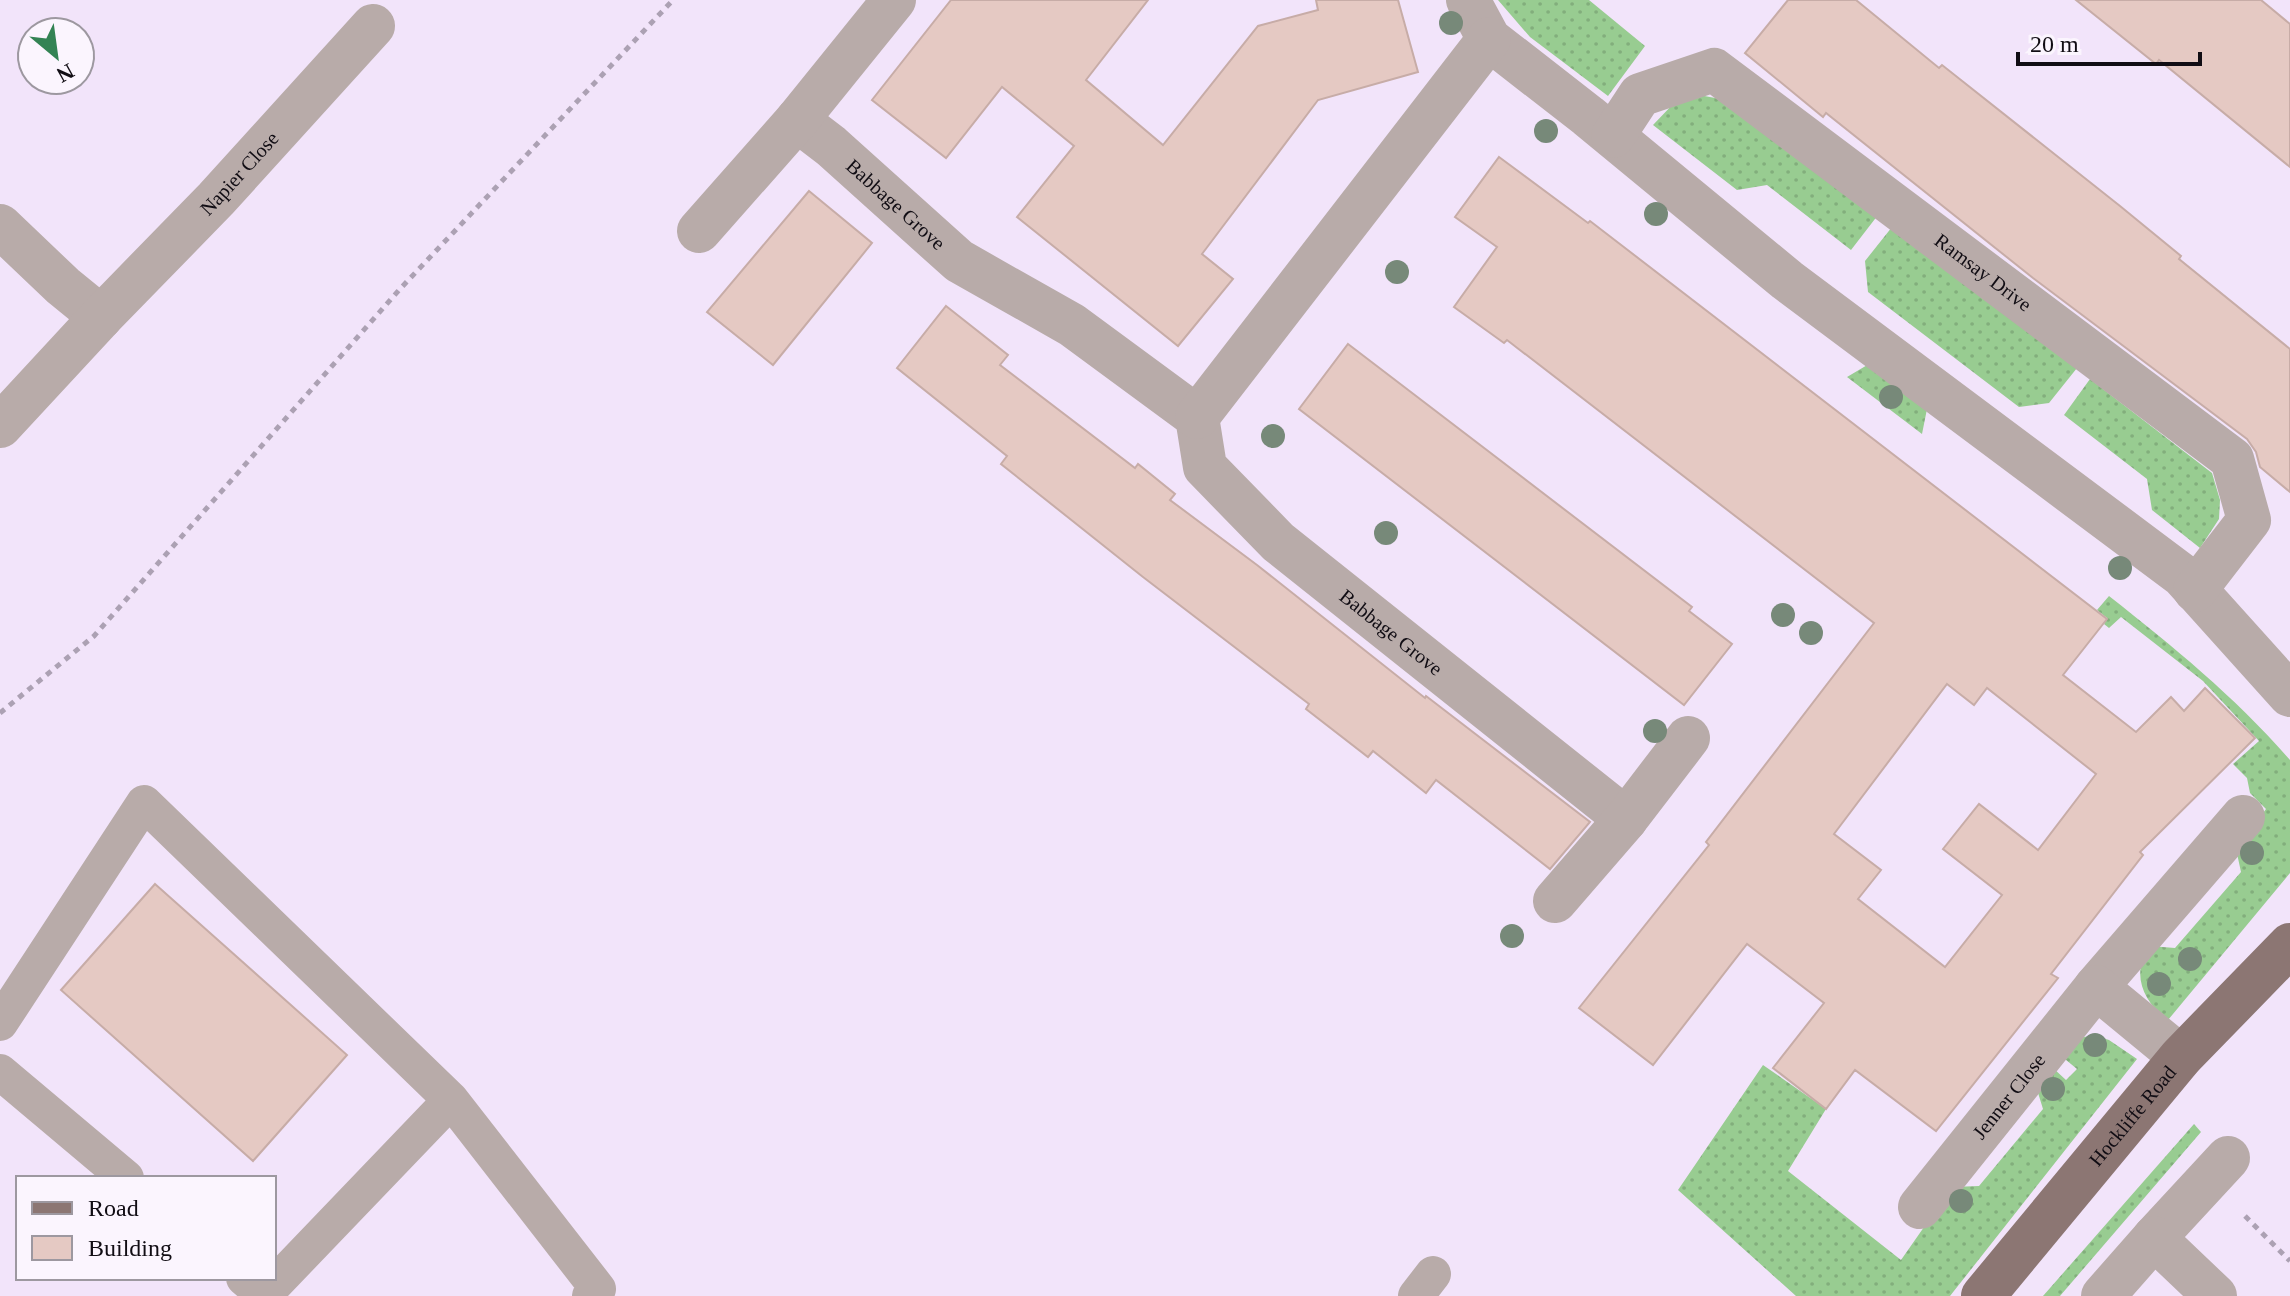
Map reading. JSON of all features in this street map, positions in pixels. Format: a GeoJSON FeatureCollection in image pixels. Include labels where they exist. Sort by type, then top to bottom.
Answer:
{"type":"FeatureCollection","features":[{"type":"Feature","properties":{"kind":"main road","name":"Hockliffe Road"},"geometry":{"type":"LineString","coordinates":[[1983,1296],[2181,1057],[2290,945]]}},
{"type":"Feature","properties":{"kind":"street"},"geometry":{"type":"LineString","coordinates":[[699,231],[797,120],[894,0]]}},
{"type":"Feature","properties":{"kind":"street"},"geometry":{"type":"LineString","coordinates":[[1468,0],[1489,39],[1613,136],[1787,280],[2183,576],[2290,695]]}},
{"type":"Feature","properties":{"kind":"street","name":"Napier Close"},"geometry":{"type":"LineString","coordinates":[[0,426],[216,199],[373,26]]}},
{"type":"Feature","properties":{"kind":"street"},"geometry":{"type":"LineString","coordinates":[[1197,417],[1489,39]]}},
{"type":"Feature","properties":{"kind":"street","name":"Ramsay Drive"},"geometry":{"type":"LineString","coordinates":[[1613,136],[1640,95],[1714,70],[2232,459],[2249,520],[2195,590]]}},
{"type":"Feature","properties":{"kind":"street","name":"Babbage Grove"},"geometry":{"type":"LineString","coordinates":[[797,120],[831,146],[959,261],[1072,325],[1197,417],[1205,467],[1278,542],[1626,819]]}},
{"type":"Feature","properties":{"kind":"street"},"geometry":{"type":"LineString","coordinates":[[0,226],[63,286],[101,317]]}},
{"type":"Feature","properties":{"kind":"street"},"geometry":{"type":"LineString","coordinates":[[1555,901],[1626,819],[1688,738]]}},
{"type":"Feature","properties":{"kind":"street","name":"Jenner Close"},"geometry":{"type":"LineString","coordinates":[[1920,1207],[2096,987],[2243,817]]}},
{"type":"Feature","properties":{"kind":"street"},"geometry":{"type":"LineString","coordinates":[[2096,987],[2181,1057]]}},
{"type":"Feature","properties":{"kind":"street"},"geometry":{"type":"LineString","coordinates":[[2103,1296],[2228,1158]]}},
{"type":"Feature","properties":{"kind":"street"},"geometry":{"type":"LineString","coordinates":[[2154,1238],[2215,1296]]}},
{"type":"Feature","properties":{"kind":"lane"},"geometry":{"type":"LineString","coordinates":[[0,1023],[144,803],[451,1100],[598,1289],[590,1296]]}},
{"type":"Feature","properties":{"kind":"lane"},"geometry":{"type":"LineString","coordinates":[[0,1072],[124,1176]]}},
{"type":"Feature","properties":{"kind":"lane"},"geometry":{"type":"LineString","coordinates":[[246,1280],[265,1296],[451,1100]]}},
{"type":"Feature","properties":{"kind":"path"},"geometry":{"type":"LineString","coordinates":[[0,713],[94,636],[399,290],[673,0]]}},
{"type":"Feature","properties":{"kind":"green space"},"geometry":{"type":"Polygon","coordinates":[[[1498,0],[1589,0],[1645,46],[1608,96],[1530,37],[1498,0]]]}},
{"type":"Feature","properties":{"kind":"green space"},"geometry":{"type":"Polygon","coordinates":[[[1699,95],[1726,100],[1878,215],[1851,250],[1767,185],[1737,190],[1653,125],[1675,102],[1699,95]]]}},
{"type":"Feature","properties":{"kind":"green space"},"geometry":{"type":"Polygon","coordinates":[[[1892,227],[2077,368],[2049,403],[2019,407],[1868,292],[1865,261],[1892,227]]]}},
{"type":"Feature","properties":{"kind":"green space"},"geometry":{"type":"Polygon","coordinates":[[[1869,364],[1927,409],[1922,434],[1847,377],[1869,364]]]}},
{"type":"Feature","properties":{"kind":"green space"},"geometry":{"type":"Polygon","coordinates":[[[2090,379],[2212,473],[2220,500],[2219,519],[2200,548],[2152,510],[2147,479],[2064,415],[2090,379]]]}},
{"type":"Feature","properties":{"kind":"green space"},"geometry":{"type":"Polygon","coordinates":[[[2109,596],[2204,674],[2290,760],[2290,873],[2168,1020],[2152,1005],[2142,986],[2140,977],[2144,956],[2150,946],[2175,948],[2241,872],[2236,849],[2266,809],[2250,793],[2247,778],[2233,764],[2259,741],[2203,681],[2121,617],[2109,628],[2104,624],[2107,618],[2097,610],[2109,596]]]}},
{"type":"Feature","properties":{"kind":"green space"},"geometry":{"type":"Polygon","coordinates":[[[2096,1036],[2109,1040],[2137,1059],[1950,1296],[1796,1296],[1678,1190],[1763,1065],[1826,1109],[1788,1171],[1901,1260],[1952,1187],[1979,1186],[2043,1109],[2035,1083],[2053,1068],[2066,1080],[2077,1069],[2060,1055],[2083,1037],[2096,1036]]]}},
{"type":"Feature","properties":{"kind":"green space"},"geometry":{"type":"Polygon","coordinates":[[[2194,1124],[2201,1132],[2060,1296],[2043,1296],[2194,1124]]]}},
{"type":"Feature","properties":{"kind":"building"},"geometry":{"type":"Polygon","coordinates":[[[951,0],[1148,0],[1086,80],[1163,145],[1258,26],[1318,10],[1316,0],[1398,0],[1418,72],[1318,100],[1202,254],[1233,279],[1178,346],[1017,217],[1074,146],[1002,87],[946,158],[872,100],[951,0]]]}},
{"type":"Feature","properties":{"kind":"building"},"geometry":{"type":"Polygon","coordinates":[[[1788,0],[1856,0],[1939,68],[1942,65],[2120,206],[2181,256],[2179,259],[2290,349],[2290,492],[2260,467],[2256,452],[2247,439],[2033,278],[1826,113],[1823,117],[1745,53],[1788,0]]]}},
{"type":"Feature","properties":{"kind":"building"},"geometry":{"type":"Polygon","coordinates":[[[2076,0],[2261,0],[2290,24],[2290,167],[2159,60],[2156,64],[2076,0]]]}},
{"type":"Feature","properties":{"kind":"building"},"geometry":{"type":"Polygon","coordinates":[[[1499,157],[1588,223],[1590,221],[2107,619],[2063,675],[2136,732],[2171,697],[2184,711],[2205,688],[2255,738],[2140,852],[2143,855],[2051,974],[2058,978],[1936,1131],[1855,1070],[1826,1109],[1773,1068],[1824,1003],[1747,944],[1653,1065],[1579,1008],[1709,845],[1706,842],[1874,623],[1507,340],[1504,343],[1454,307],[1497,247],[1455,217],[1499,157]],[[1947,684],[1834,834],[1881,870],[1858,899],[1945,967],[2002,895],[1943,849],[1979,804],[2038,850],[2096,774],[1987,688],[1974,705],[1947,684]]]}},
{"type":"Feature","properties":{"kind":"building"},"geometry":{"type":"Polygon","coordinates":[[[809,191],[872,243],[773,365],[707,312],[809,191]]]}},
{"type":"Feature","properties":{"kind":"building"},"geometry":{"type":"Polygon","coordinates":[[[946,306],[1008,355],[1000,365],[1135,468],[1138,464],[1175,494],[1170,500],[1590,822],[1550,869],[1436,780],[1426,793],[1373,751],[1368,757],[1306,709],[1309,704],[1001,464],[1007,456],[897,368],[946,306]]]}},
{"type":"Feature","properties":{"kind":"building"},"geometry":{"type":"Polygon","coordinates":[[[1348,344],[1692,607],[1689,611],[1732,644],[1684,705],[1299,409],[1348,344]]]}},
{"type":"Feature","properties":{"kind":"building"},"geometry":{"type":"Polygon","coordinates":[[[155,884],[347,1055],[253,1161],[61,990],[155,884]]]}}]}
